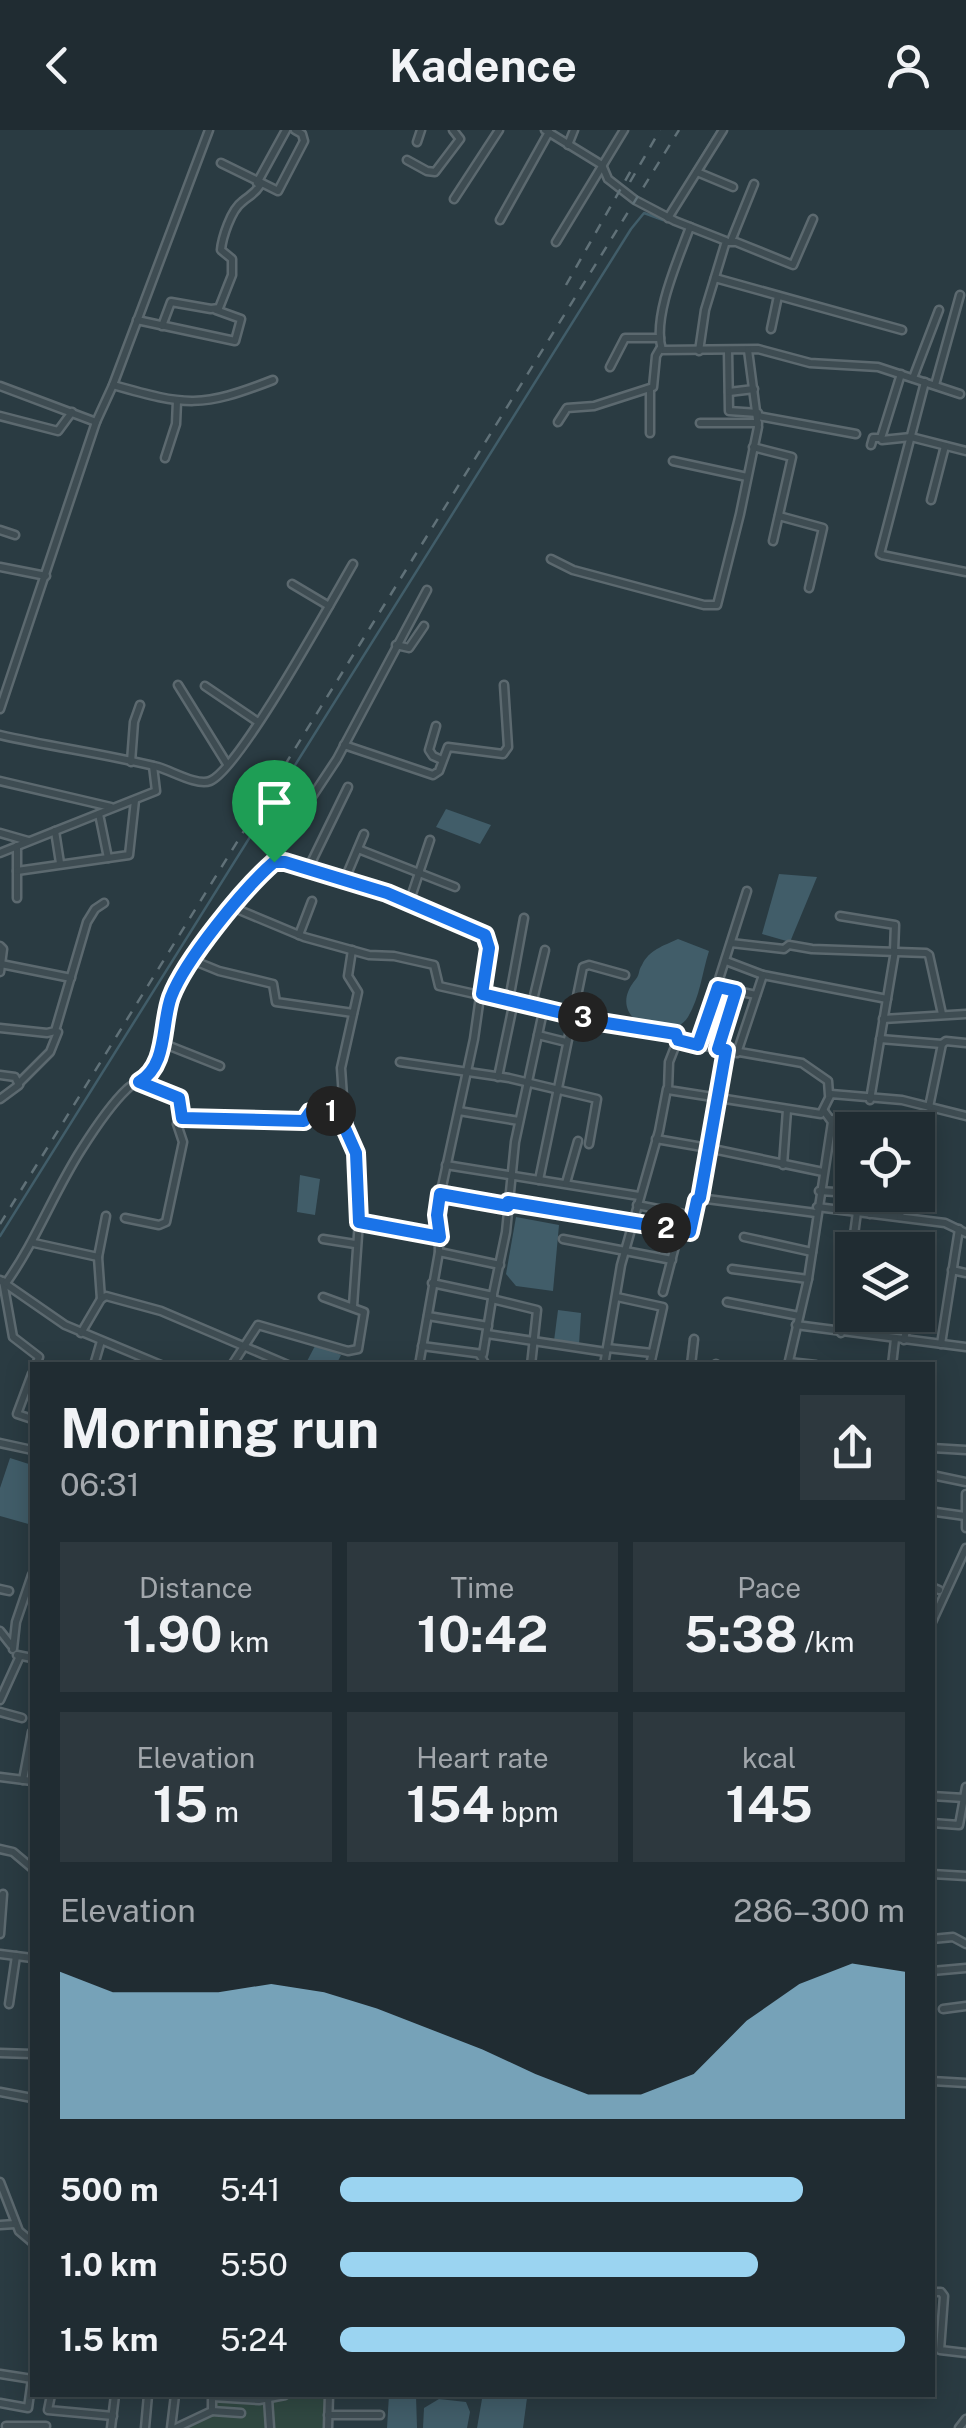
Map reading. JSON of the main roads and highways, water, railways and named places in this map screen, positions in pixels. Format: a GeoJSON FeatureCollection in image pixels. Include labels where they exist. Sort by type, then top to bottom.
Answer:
{"type":"FeatureCollection","features":[{"type":"Feature","properties":{"kind":"water"},"geometry":{"type":"Polygon","coordinates":[[[446,809],[491,825],[480,844],[436,827],[446,809]]]}},
{"type":"Feature","properties":{"kind":"water"},"geometry":{"type":"Polygon","coordinates":[[[779,874],[817,877],[790,942],[762,934],[779,874]]]}},
{"type":"Feature","properties":{"kind":"water"},"geometry":{"type":"Polygon","coordinates":[[[678,939],[709,951],[700,985],[688,1017],[679,1025],[654,1029],[632,1017],[627,994],[648,956],[678,939]]]}},
{"type":"Feature","properties":{"kind":"water"},"geometry":{"type":"Polygon","coordinates":[[[300,1175],[320,1179],[315,1215],[297,1212],[300,1175]]]}},
{"type":"Feature","properties":{"kind":"water"},"geometry":{"type":"Polygon","coordinates":[[[516,1217],[559,1225],[553,1291],[516,1286],[506,1274],[516,1217]]]}},
{"type":"Feature","properties":{"kind":"water"},"geometry":{"type":"Polygon","coordinates":[[[558,1310],[581,1313],[579,1345],[554,1341],[558,1310]]]}},
{"type":"Feature","properties":{"kind":"water"},"geometry":{"type":"Polygon","coordinates":[[[316,1344],[341,1355],[338,1362],[307,1362],[316,1344]]]}},
{"type":"Feature","properties":{"kind":"water"},"geometry":{"type":"Polygon","coordinates":[[[10,1458],[30,1464],[30,1524],[0,1516],[0,1488],[10,1458]]]}},
{"type":"Feature","properties":{"kind":"water"},"geometry":{"type":"Polygon","coordinates":[[[389,2397],[416,2397],[417,2428],[387,2428],[389,2397]]]}},
{"type":"Feature","properties":{"kind":"water"},"geometry":{"type":"Polygon","coordinates":[[[526,2397],[523,2428],[477,2428],[482,2399],[526,2397]]]}},
{"type":"Feature","properties":{"kind":"water"},"geometry":{"type":"Polygon","coordinates":[[[439,2399],[466,2402],[470,2412],[467,2428],[423,2428],[424,2408],[439,2399]]]}},
{"type":"Feature","properties":{"kind":"waterway"},"geometry":{"type":"LineString","coordinates":[[0,1236],[631,229],[644,213],[663,220],[718,130]]}},
{"type":"Feature","properties":{"kind":"railway"},"geometry":{"type":"LineString","coordinates":[[630,182],[660,130]]}},
{"type":"Feature","properties":{"kind":"railway"},"geometry":{"type":"LineString","coordinates":[[0,1224],[679,130]]}},
{"type":"Feature","properties":{"kind":"railway"},"geometry":{"type":"LineString","coordinates":[[566,285],[633,167]]}}]}
